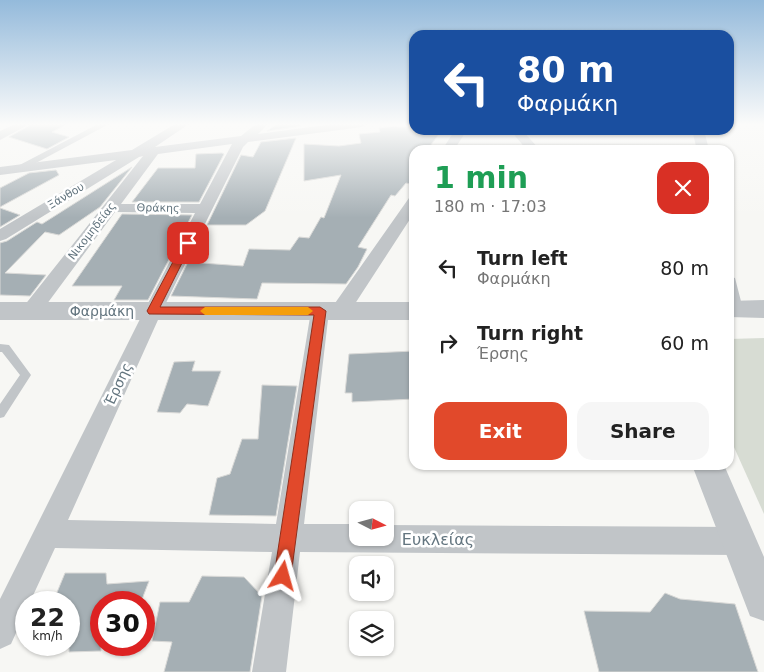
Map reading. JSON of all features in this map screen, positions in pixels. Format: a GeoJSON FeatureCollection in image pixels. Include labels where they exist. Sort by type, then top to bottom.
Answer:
{"type":"FeatureCollection","features":[{"type":"Feature","properties":{"kind":"street"},"geometry":{"type":"LineString","coordinates":[[0,178],[44,155]]}},
{"type":"Feature","properties":{"kind":"street"},"geometry":{"type":"LineString","coordinates":[[0,171],[124,155]]}},
{"type":"Feature","properties":{"kind":"street","name":"Ξάνθου"},"geometry":{"type":"LineString","coordinates":[[0,236],[133,155]]}},
{"type":"Feature","properties":{"kind":"street","name":"Νικομηδείας"},"geometry":{"type":"LineString","coordinates":[[31,311],[151,155]]}},
{"type":"Feature","properties":{"kind":"street","name":"Έρσης"},"geometry":{"type":"LineString","coordinates":[[0,633],[153,311],[233,155]]}},
{"type":"Feature","properties":{"kind":"street","name":"Θράκης"},"geometry":{"type":"LineString","coordinates":[[110,208],[205,209]]}},
{"type":"Feature","properties":{"kind":"street"},"geometry":{"type":"LineString","coordinates":[[269,672],[288,538],[330,311],[409,208]]}},
{"type":"Feature","properties":{"kind":"street"},"geometry":{"type":"LineString","coordinates":[[734,309],[764,309]]}},
{"type":"Feature","properties":{"kind":"street","name":"Φαρμάκη"},"geometry":{"type":"LineString","coordinates":[[0,311],[409,311]]}},
{"type":"Feature","properties":{"kind":"street"},"geometry":{"type":"LineString","coordinates":[[710,470],[764,602]]}},
{"type":"Feature","properties":{"kind":"street","name":"Ευκλείας"},"geometry":{"type":"LineString","coordinates":[[47,534],[288,538],[739,541]]}},
{"type":"Feature","properties":{"kind":"lane"},"geometry":{"type":"LineString","coordinates":[[0,348],[5,348],[26,375],[0,413]]}},
{"type":"Feature","properties":{"kind":"shaded area"},"geometry":{"type":"Polygon","coordinates":[[[764,338],[764,514],[734,447],[734,339],[764,338]]]}},
{"type":"Feature","properties":{"kind":"building"},"geometry":{"type":"Polygon","coordinates":[[[196,155],[223,155],[199,202],[132,202],[158,168],[195,168],[196,155]]]}},
{"type":"Feature","properties":{"kind":"building"},"geometry":{"type":"Polygon","coordinates":[[[241,155],[253,157],[254,155],[289,155],[265,211],[246,225],[207,225],[241,155]]]}},
{"type":"Feature","properties":{"kind":"building"},"geometry":{"type":"Polygon","coordinates":[[[304,155],[409,155],[409,184],[406,183],[395,196],[391,195],[358,247],[367,249],[358,267],[346,284],[262,283],[257,299],[171,296],[188,262],[243,266],[249,249],[290,250],[299,237],[309,238],[321,217],[324,218],[341,175],[304,181],[304,155]]]}},
{"type":"Feature","properties":{"kind":"building"},"geometry":{"type":"Polygon","coordinates":[[[132,167],[100,207],[59,235],[45,232],[5,273],[46,275],[30,296],[0,295],[0,243],[7,241],[37,222],[42,224],[132,167]]]}},
{"type":"Feature","properties":{"kind":"building"},"geometry":{"type":"Polygon","coordinates":[[[56,170],[59,175],[0,207],[0,188],[29,173],[56,170]]]}},
{"type":"Feature","properties":{"kind":"building"},"geometry":{"type":"Polygon","coordinates":[[[0,208],[20,215],[0,227],[0,208]]]}},
{"type":"Feature","properties":{"kind":"building"},"geometry":{"type":"Polygon","coordinates":[[[122,214],[192,215],[148,300],[114,300],[122,286],[72,286],[122,214]]]}},
{"type":"Feature","properties":{"kind":"building"},"geometry":{"type":"Polygon","coordinates":[[[409,351],[409,399],[352,402],[352,393],[345,393],[349,354],[409,351]]]}},
{"type":"Feature","properties":{"kind":"building"},"geometry":{"type":"Polygon","coordinates":[[[195,361],[192,371],[221,371],[208,406],[187,404],[180,413],[157,412],[174,362],[195,361]]]}},
{"type":"Feature","properties":{"kind":"building"},"geometry":{"type":"Polygon","coordinates":[[[262,385],[297,386],[276,516],[209,515],[217,478],[230,474],[242,439],[258,439],[262,385]]]}},
{"type":"Feature","properties":{"kind":"building"},"geometry":{"type":"Polygon","coordinates":[[[65,573],[106,573],[107,584],[149,581],[145,591],[90,591],[90,651],[80,652],[80,591],[58,591],[65,573]]]}},
{"type":"Feature","properties":{"kind":"building"},"geometry":{"type":"Polygon","coordinates":[[[202,576],[244,577],[262,596],[250,672],[164,672],[172,642],[155,641],[155,626],[160,602],[189,602],[202,576]]]}},
{"type":"Feature","properties":{"kind":"building"},"geometry":{"type":"Polygon","coordinates":[[[665,593],[680,599],[735,604],[758,672],[599,672],[584,611],[650,612],[665,593]]]}},
{"type":"Feature","properties":{"kind":"slow traffic"},"geometry":{"type":"LineString","coordinates":[[205,311],[308,311]]}},
{"type":"Feature","properties":{"kind":"route"},"geometry":{"type":"LineString","coordinates":[[188,243],[153,311],[320,311],[283,576]]}}]}
